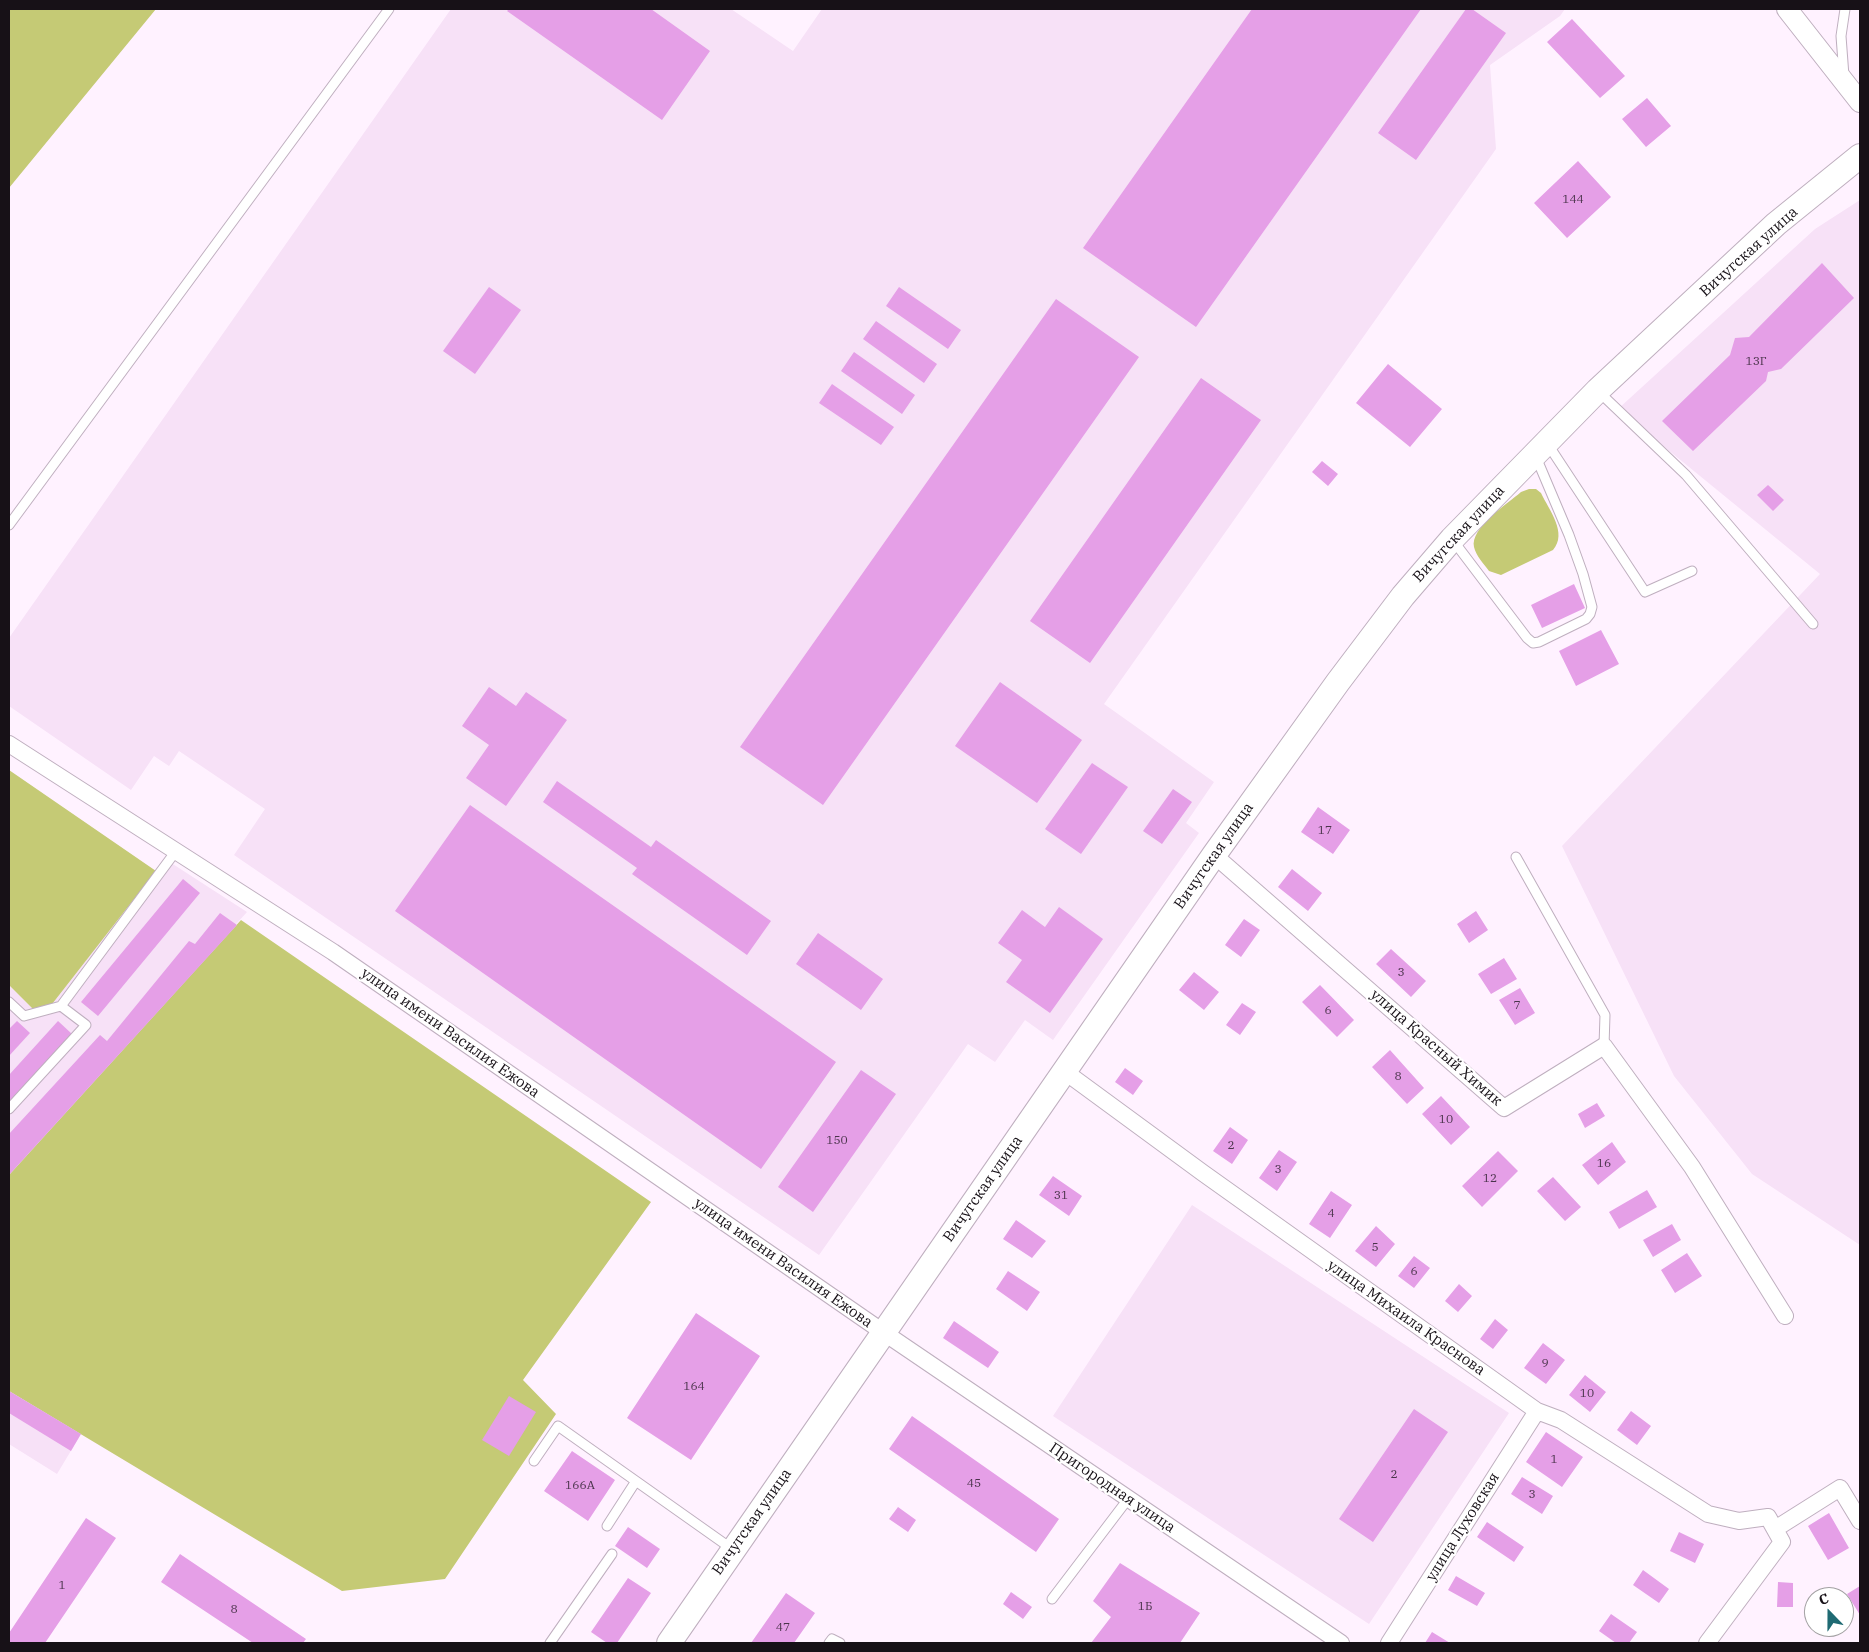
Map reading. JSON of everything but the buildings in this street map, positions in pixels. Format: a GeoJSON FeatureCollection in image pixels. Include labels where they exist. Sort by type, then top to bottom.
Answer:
{"type":"FeatureCollection","features":[{"type":"Feature","properties":{"kind":"main road","name":"Вичугская улица"},"geometry":{"type":"LineString","coordinates":[[669,1643],[1214,855],[1338,682],[1403,596],[1452,539],[1598,390],[1776,224],[1860,156]]}},
{"type":"Feature","properties":{"kind":"street"},"geometry":{"type":"LineString","coordinates":[[1787,9],[1860,102]]}},
{"type":"Feature","properties":{"kind":"street","name":"улица имени Василия Ежова"},"geometry":{"type":"LineString","coordinates":[[9,744],[333,952],[883,1332]]}},
{"type":"Feature","properties":{"kind":"street","name":"улица Красный Химик"},"geometry":{"type":"LineString","coordinates":[[1214,855],[1504,1108],[1604,1046]]}},
{"type":"Feature","properties":{"kind":"street"},"geometry":{"type":"LineString","coordinates":[[1604,1046],[1692,1167],[1785,1316]]}},
{"type":"Feature","properties":{"kind":"street","name":"улица Михаила Краснова"},"geometry":{"type":"LineString","coordinates":[[1064,1071],[1203,1173],[1537,1411],[1561,1420],[1708,1514],[1739,1521],[1772,1523]]}},
{"type":"Feature","properties":{"kind":"street","name":"Пригородная улица"},"geometry":{"type":"LineString","coordinates":[[883,1332],[1341,1643]]}},
{"type":"Feature","properties":{"kind":"street","name":"улица Луховская"},"geometry":{"type":"LineString","coordinates":[[1389,1643],[1537,1411]]}},
{"type":"Feature","properties":{"kind":"street"},"geometry":{"type":"LineString","coordinates":[[1707,1643],[1782,1542],[1772,1523],[1840,1488],[1860,1521]]}},
{"type":"Feature","properties":{"kind":"lane"},"geometry":{"type":"LineString","coordinates":[[9,525],[389,9]]}},
{"type":"Feature","properties":{"kind":"lane"},"geometry":{"type":"LineString","coordinates":[[1844,81],[1841,36],[1845,9]]}},
{"type":"Feature","properties":{"kind":"lane"},"geometry":{"type":"LineString","coordinates":[[1598,390],[1686,475],[1813,624]]}},
{"type":"Feature","properties":{"kind":"lane"},"geometry":{"type":"LineString","coordinates":[[1452,539],[1527,638],[1533,643],[1539,642],[1586,619],[1592,607],[1583,574],[1541,449]]}},
{"type":"Feature","properties":{"kind":"lane"},"geometry":{"type":"LineString","coordinates":[[1541,449],[1645,592],[1692,571]]}},
{"type":"Feature","properties":{"kind":"lane"},"geometry":{"type":"LineString","coordinates":[[10,1006],[24,1016],[61,1006],[176,851]]}},
{"type":"Feature","properties":{"kind":"lane"},"geometry":{"type":"LineString","coordinates":[[1516,857],[1604,1016],[1604,1046]]}},
{"type":"Feature","properties":{"kind":"lane"},"geometry":{"type":"LineString","coordinates":[[9,1109],[86,1026],[61,1006]]}},
{"type":"Feature","properties":{"kind":"lane"},"geometry":{"type":"LineString","coordinates":[[534,1461],[558,1426],[733,1549]]}},
{"type":"Feature","properties":{"kind":"lane"},"geometry":{"type":"LineString","coordinates":[[607,1526],[636,1481]]}},
{"type":"Feature","properties":{"kind":"lane"},"geometry":{"type":"LineString","coordinates":[[1052,1599],[1128,1499]]}},
{"type":"Feature","properties":{"kind":"lane"},"geometry":{"type":"LineString","coordinates":[[550,1643],[612,1554]]}},
{"type":"Feature","properties":{"kind":"lane"},"geometry":{"type":"LineString","coordinates":[[829,1643],[832,1639],[840,1643]]}},
{"type":"Feature","properties":{"kind":"shaded area"},"geometry":{"type":"Polygon","coordinates":[[[451,9],[731,9],[793,51],[822,9],[1565,9],[1560,16],[1490,65],[1496,149],[1104,704],[1214,782],[1186,823],[1199,833],[1053,1040],[1025,1020],[995,1062],[968,1044],[819,1255],[234,855],[265,809],[179,751],[169,766],[154,756],[131,790],[9,706],[9,638],[451,9]]]}},
{"type":"Feature","properties":{"kind":"shaded area"},"geometry":{"type":"Polygon","coordinates":[[[1860,200],[1860,1245],[1752,1174],[1674,1076],[1562,846],[1820,574],[1618,409],[1815,229],[1860,200]]]}},
{"type":"Feature","properties":{"kind":"shaded area"},"geometry":{"type":"Polygon","coordinates":[[[165,859],[247,912],[9,1175],[9,985],[32,1008],[39,1012],[49,1008],[165,859]]]}},
{"type":"Feature","properties":{"kind":"shaded area"},"geometry":{"type":"Polygon","coordinates":[[[1192,1205],[1509,1413],[1369,1624],[1053,1416],[1192,1205]]]}},
{"type":"Feature","properties":{"kind":"shaded area"},"geometry":{"type":"Polygon","coordinates":[[[9,1391],[81,1434],[57,1474],[9,1444],[9,1391]]]}},
{"type":"Feature","properties":{"kind":"green space"},"geometry":{"type":"Polygon","coordinates":[[[9,9],[156,9],[9,188],[9,9]]]}},
{"type":"Feature","properties":{"kind":"green space"},"geometry":{"type":"Polygon","coordinates":[[[1536,489],[1541,493],[1552,514],[1558,529],[1557,543],[1553,550],[1501,575],[1489,571],[1478,557],[1474,547],[1474,540],[1483,524],[1521,492],[1536,489]]]}},
{"type":"Feature","properties":{"kind":"green space"},"geometry":{"type":"Polygon","coordinates":[[[9,770],[156,871],[49,1008],[39,1012],[32,1008],[9,985],[9,770]]]}},
{"type":"Feature","properties":{"kind":"green space"},"geometry":{"type":"Polygon","coordinates":[[[241,920],[651,1202],[523,1380],[556,1414],[445,1579],[342,1591],[9,1391],[9,1175],[241,920]]]}}]}
